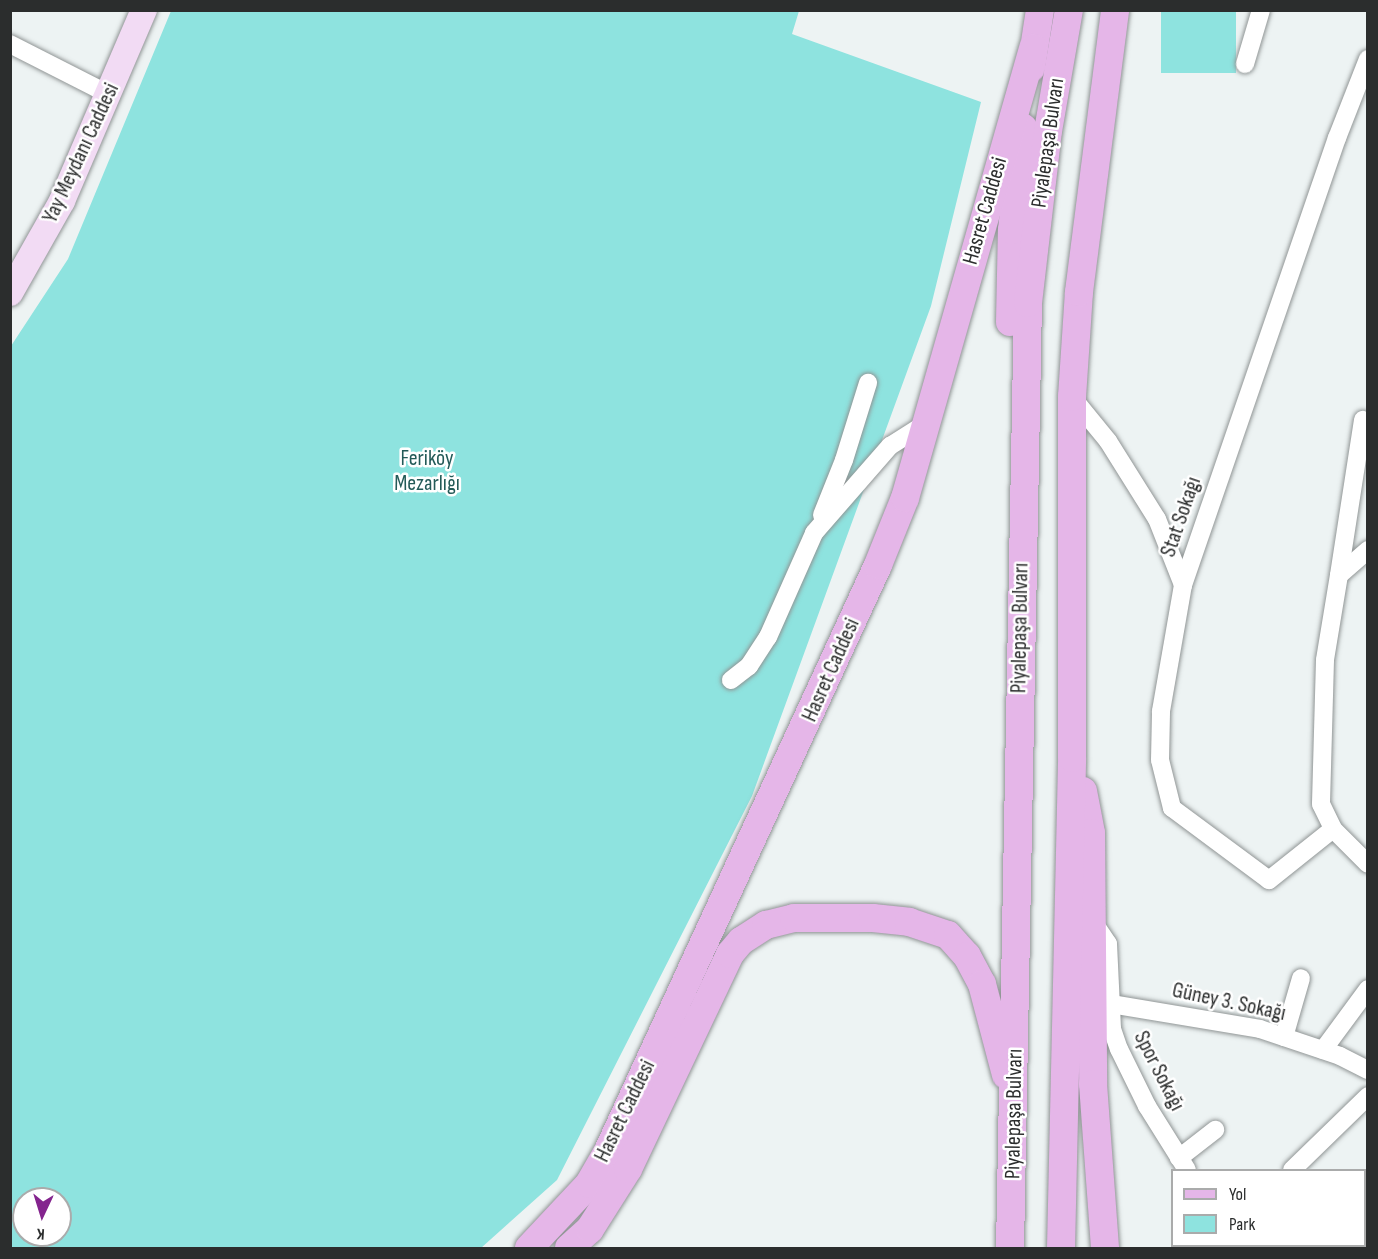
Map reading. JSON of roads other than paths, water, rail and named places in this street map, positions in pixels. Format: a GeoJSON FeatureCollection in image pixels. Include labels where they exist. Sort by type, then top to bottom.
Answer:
{"type":"FeatureCollection","features":[{"type":"Feature","properties":{"kind":"main road"},"geometry":{"type":"LineString","coordinates":[[1021,555],[1011,436],[1012,230],[1033,48],[1040,10]]}},
{"type":"Feature","properties":{"kind":"main road","name":"Piyalepaşa Bulvarı"},"geometry":{"type":"LineString","coordinates":[[1010,1248],[1021,555],[1028,303],[1048,131],[1069,10]]}},
{"type":"Feature","properties":{"kind":"main road"},"geometry":{"type":"LineString","coordinates":[[1061,1248],[1072,758],[1072,397],[1079,292],[1115,10]]}},
{"type":"Feature","properties":{"kind":"main road","name":"Hasret Caddesi"},"geometry":{"type":"LineString","coordinates":[[529,1248],[589,1184],[608,1151],[878,565],[905,498],[1033,48]]}},
{"type":"Feature","properties":{"kind":"main road"},"geometry":{"type":"LineString","coordinates":[[1072,758],[1091,834],[1093,1084],[1105,1248]]}},
{"type":"Feature","properties":{"kind":"main road","name":"Hasret Caddesi"},"geometry":{"type":"LineString","coordinates":[[569,1248],[590,1228],[628,1169],[730,954],[741,941],[766,925],[794,918],[873,918],[909,922],[948,935],[967,956],[982,984],[1014,1108]]}},
{"type":"Feature","properties":{"kind":"street","name":"Yay Meydanı Caddesi"},"geometry":{"type":"LineString","coordinates":[[10,292],[62,201],[144,10]]}},
{"type":"Feature","properties":{"kind":"street"},"geometry":{"type":"LineString","coordinates":[[1245,64],[1261,10]]}},
{"type":"Feature","properties":{"kind":"street"},"geometry":{"type":"LineString","coordinates":[[10,44],[108,94]]}},
{"type":"Feature","properties":{"kind":"street","name":"Stat Sokağı"},"geometry":{"type":"LineString","coordinates":[[1333,829],[1269,880],[1172,808],[1160,760],[1161,711],[1183,585],[1337,138],[1368,59]]}},
{"type":"Feature","properties":{"kind":"street"},"geometry":{"type":"LineString","coordinates":[[731,680],[749,666],[768,637],[844,460],[868,383]]}},
{"type":"Feature","properties":{"kind":"street"},"geometry":{"type":"LineString","coordinates":[[1072,397],[1108,441],[1157,519],[1183,585]]}},
{"type":"Feature","properties":{"kind":"street"},"geometry":{"type":"LineString","coordinates":[[1363,420],[1325,660],[1321,804],[1333,829],[1368,864]]}},
{"type":"Feature","properties":{"kind":"street"},"geometry":{"type":"LineString","coordinates":[[814,533],[890,446],[925,424]]}},
{"type":"Feature","properties":{"kind":"street"},"geometry":{"type":"LineString","coordinates":[[1339,575],[1368,550]]}},
{"type":"Feature","properties":{"kind":"street","name":"Spor Sokağı"},"geometry":{"type":"LineString","coordinates":[[1092,920],[1108,944],[1112,1029],[1119,1049],[1183,1164]]}},
{"type":"Feature","properties":{"kind":"street"},"geometry":{"type":"LineString","coordinates":[[1284,1037],[1302,978]]}},
{"type":"Feature","properties":{"kind":"street"},"geometry":{"type":"LineString","coordinates":[[1323,1050],[1368,989]]}},
{"type":"Feature","properties":{"kind":"street","name":"Güney 3. Sokağı"},"geometry":{"type":"LineString","coordinates":[[1111,1004],[1260,1029],[1323,1050],[1368,1070]]}},
{"type":"Feature","properties":{"kind":"street"},"geometry":{"type":"LineString","coordinates":[[1293,1169],[1368,1095]]}},
{"type":"Feature","properties":{"kind":"street"},"geometry":{"type":"LineString","coordinates":[[1183,1164],[1215,1130]]}},
{"type":"Feature","properties":{"kind":"park label","name":"Feriköy Mezarlığı"},"geometry":{"type":"Point","coordinates":[427,470]}}]}
